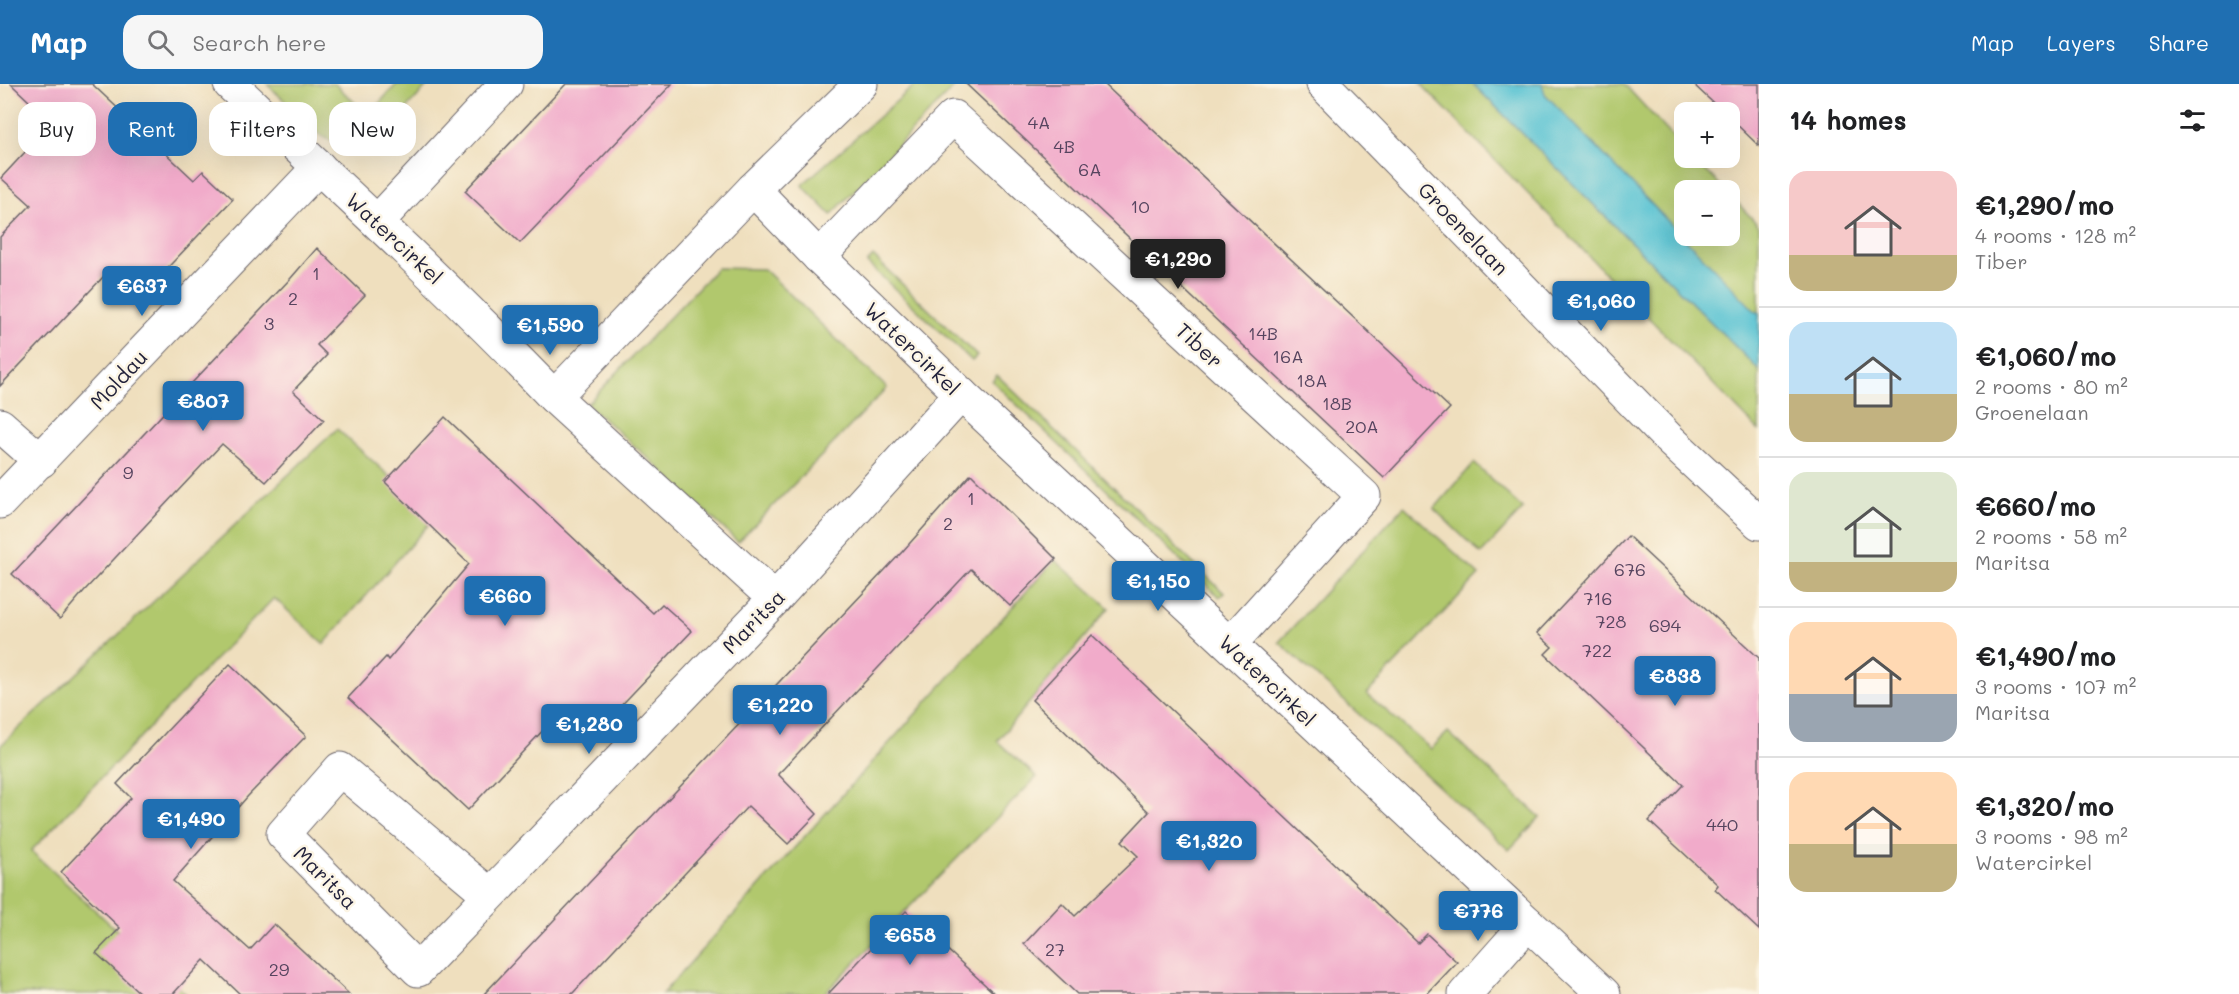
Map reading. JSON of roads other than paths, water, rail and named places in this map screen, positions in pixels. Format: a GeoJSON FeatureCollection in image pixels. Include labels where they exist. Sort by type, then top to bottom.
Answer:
{"type":"FeatureCollection","features":[{"type":"Feature","properties":{"kind":"street","name":"Watercirkel"},"geometry":{"type":"LineString","coordinates":[[230,84],[477,316],[554,397],[775,599]]}},
{"type":"Feature","properties":{"kind":"street"},"geometry":{"type":"LineString","coordinates":[[378,221],[506,84]]}},
{"type":"Feature","properties":{"kind":"street"},"geometry":{"type":"LineString","coordinates":[[554,397],[753,189],[861,84]]}},
{"type":"Feature","properties":{"kind":"street","name":"Groenelaan"},"geometry":{"type":"LineString","coordinates":[[1323,84],[1670,440],[1759,523]]}},
{"type":"Feature","properties":{"kind":"street","name":"Tiber"},"geometry":{"type":"LineString","coordinates":[[819,257],[953,117],[1364,496],[1230,644]]}},
{"type":"Feature","properties":{"kind":"street","name":"Moldau"},"geometry":{"type":"LineString","coordinates":[[0,502],[319,167]]}},
{"type":"Feature","properties":{"kind":"street","name":"Watercirkel"},"geometry":{"type":"LineString","coordinates":[[753,189],[819,257],[961,394],[1604,994]]}},
{"type":"Feature","properties":{"kind":"street","name":"Maritsa"},"geometry":{"type":"LineString","coordinates":[[490,895],[340,769],[283,834],[418,970],[775,599],[961,394]]}},
{"type":"Feature","properties":{"kind":"street"},"geometry":{"type":"LineString","coordinates":[[0,425],[41,461]]}},
{"type":"Feature","properties":{"kind":"street"},"geometry":{"type":"LineString","coordinates":[[1465,994],[1528,923]]}},
{"type":"Feature","properties":{"kind":"water"},"geometry":{"type":"Polygon","coordinates":[[[1473,84],[1542,84],[1545,94],[1674,227],[1674,246],[1692,246],[1759,313],[1759,370],[1473,84]]]}}]}
